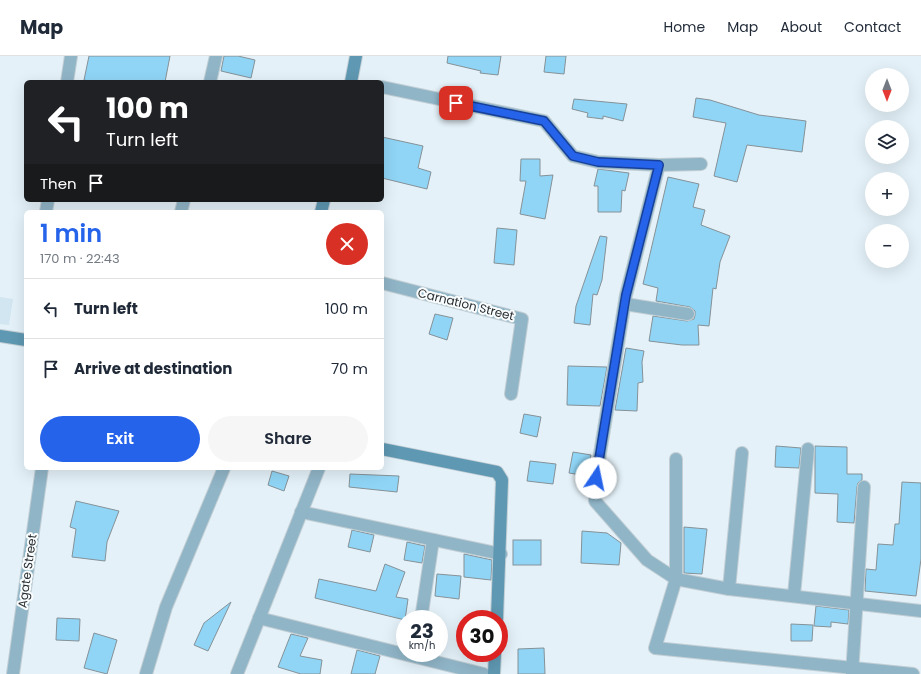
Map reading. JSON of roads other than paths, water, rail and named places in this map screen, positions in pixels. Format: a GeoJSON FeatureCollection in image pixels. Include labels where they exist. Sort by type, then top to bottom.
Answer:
{"type":"FeatureCollection","features":[{"type":"Feature","properties":{"kind":"street"},"geometry":{"type":"LineString","coordinates":[[67,80],[71,56]]}},
{"type":"Feature","properties":{"kind":"street"},"geometry":{"type":"LineString","coordinates":[[210,80],[216,56]]}},
{"type":"Feature","properties":{"kind":"street"},"geometry":{"type":"LineString","coordinates":[[353,80],[356,56]]}},
{"type":"Feature","properties":{"kind":"street"},"geometry":{"type":"LineString","coordinates":[[384,87],[544,121],[573,156],[598,162],[659,165],[701,164]]}},
{"type":"Feature","properties":{"kind":"street"},"geometry":{"type":"LineString","coordinates":[[659,165],[625,304],[596,478],[595,501],[647,560],[676,580],[729,589],[921,611]]}},
{"type":"Feature","properties":{"kind":"street","name":"Carnation Street"},"geometry":{"type":"LineString","coordinates":[[384,284],[522,319],[511,394]]}},
{"type":"Feature","properties":{"kind":"street"},"geometry":{"type":"LineString","coordinates":[[625,304],[688,314]]}},
{"type":"Feature","properties":{"kind":"street"},"geometry":{"type":"LineString","coordinates":[[0,336],[24,338]]}},
{"type":"Feature","properties":{"kind":"street"},"geometry":{"type":"LineString","coordinates":[[384,449],[497,472],[502,480],[501,554],[498,610]]}},
{"type":"Feature","properties":{"kind":"street"},"geometry":{"type":"LineString","coordinates":[[794,596],[808,449]]}},
{"type":"Feature","properties":{"kind":"street"},"geometry":{"type":"LineString","coordinates":[[729,589],[742,453]]}},
{"type":"Feature","properties":{"kind":"street"},"geometry":{"type":"LineString","coordinates":[[676,460],[676,580],[655,648],[852,672],[913,674]]}},
{"type":"Feature","properties":{"kind":"street","name":"Agate Street"},"geometry":{"type":"LineString","coordinates":[[13,674],[42,470]]}},
{"type":"Feature","properties":{"kind":"street"},"geometry":{"type":"LineString","coordinates":[[148,674],[166,607],[223,470]]}},
{"type":"Feature","properties":{"kind":"street"},"geometry":{"type":"LineString","coordinates":[[237,674],[318,470]]}},
{"type":"Feature","properties":{"kind":"street"},"geometry":{"type":"LineString","coordinates":[[852,672],[864,487]]}},
{"type":"Feature","properties":{"kind":"street"},"geometry":{"type":"LineString","coordinates":[[301,512],[501,554]]}},
{"type":"Feature","properties":{"kind":"street"},"geometry":{"type":"LineString","coordinates":[[422,610],[433,540]]}},
{"type":"Feature","properties":{"kind":"street"},"geometry":{"type":"LineString","coordinates":[[259,618],[396,650]]}},
{"type":"Feature","properties":{"kind":"street"},"geometry":{"type":"LineString","coordinates":[[440,662],[484,674]]}},
{"type":"Feature","properties":{"kind":"street"},"geometry":{"type":"LineString","coordinates":[[494,674],[495,662]]}}]}
